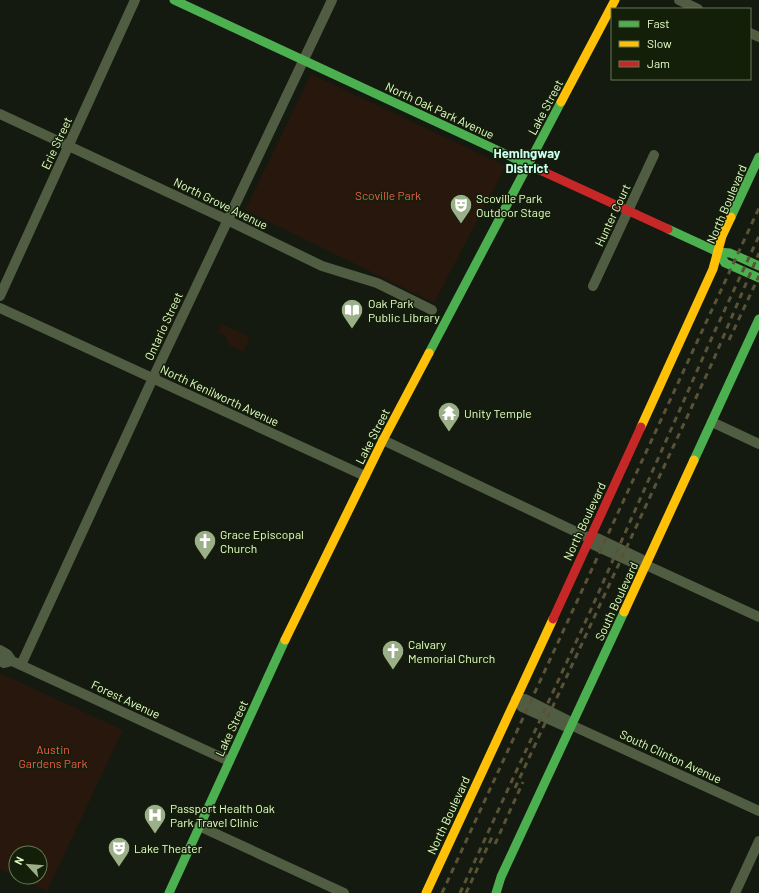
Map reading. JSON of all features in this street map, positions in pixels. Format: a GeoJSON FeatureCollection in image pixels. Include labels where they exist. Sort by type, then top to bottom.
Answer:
{"type":"FeatureCollection","features":[{"type":"Feature","properties":{"kind":"street","name":"Erie Street"},"geometry":{"type":"LineString","coordinates":[[0,296],[135,0]]}},
{"type":"Feature","properties":{"kind":"street","name":"North Oak Park Avenue"},"geometry":{"type":"LineString","coordinates":[[174,0],[718,252],[730,253],[759,266]]}},
{"type":"Feature","properties":{"kind":"street","name":"Ontario Street"},"geometry":{"type":"LineString","coordinates":[[17,663],[332,0]]}},
{"type":"Feature","properties":{"kind":"street","name":"Lake Street"},"geometry":{"type":"LineString","coordinates":[[168,893],[293,623],[383,440],[615,0]]}},
{"type":"Feature","properties":{"kind":"street"},"geometry":{"type":"LineString","coordinates":[[679,0],[696,8]]}},
{"type":"Feature","properties":{"kind":"street","name":"North Grove Avenue"},"geometry":{"type":"LineString","coordinates":[[0,114],[322,266],[377,283],[432,310]]}},
{"type":"Feature","properties":{"kind":"street","name":"Hunter Court"},"geometry":{"type":"LineString","coordinates":[[593,286],[654,155]]}},
{"type":"Feature","properties":{"kind":"street","name":"North Boulevard"},"geometry":{"type":"LineString","coordinates":[[426,893],[713,269],[722,236],[759,157]]}},
{"type":"Feature","properties":{"kind":"street","name":"North Oak Park Avenue"},"geometry":{"type":"LineString","coordinates":[[718,252],[725,263],[759,278]]}},
{"type":"Feature","properties":{"kind":"street","name":"North Kenilworth Avenue"},"geometry":{"type":"LineString","coordinates":[[0,308],[365,476]]}},
{"type":"Feature","properties":{"kind":"street","name":"South Boulevard"},"geometry":{"type":"LineString","coordinates":[[496,893],[501,877],[759,319]]}},
{"type":"Feature","properties":{"kind":"street"},"geometry":{"type":"LineString","coordinates":[[712,422],[759,444]]}},
{"type":"Feature","properties":{"kind":"street"},"geometry":{"type":"LineString","coordinates":[[383,440],[589,538],[596,538],[641,559],[646,565],[759,617]]}},
{"type":"Feature","properties":{"kind":"street","name":"Forest Avenue"},"geometry":{"type":"LineString","coordinates":[[0,650],[8,654],[17,663],[229,761]]}},
{"type":"Feature","properties":{"kind":"street","name":"Forest Avenue"},"geometry":{"type":"LineString","coordinates":[[0,661],[4,663],[17,663]]}},
{"type":"Feature","properties":{"kind":"street","name":"South Clinton Avenue"},"geometry":{"type":"LineString","coordinates":[[516,699],[522,707],[564,726],[572,725],[759,812]]}},
{"type":"Feature","properties":{"kind":"street"},"geometry":{"type":"LineString","coordinates":[[199,826],[344,893]]}},
{"type":"Feature","properties":{"kind":"street"},"geometry":{"type":"LineString","coordinates":[[735,893],[759,840]]}},
{"type":"Feature","properties":{"kind":"green space","name":"Scoville Park"},"geometry":{"type":"Polygon","coordinates":[[[311,74],[506,166],[434,303],[245,210],[311,74]]]}},
{"type":"Feature","properties":{"kind":"green space"},"geometry":{"type":"Polygon","coordinates":[[[221,324],[250,337],[243,352],[229,345],[225,336],[218,332],[221,324]]]}},
{"type":"Feature","properties":{"kind":"green space","name":"Austin Gardens Park"},"geometry":{"type":"Polygon","coordinates":[[[0,673],[123,730],[47,891],[34,885],[48,885],[48,845],[8,845],[8,873],[0,869],[0,673]]]}},
{"type":"Feature","properties":{"kind":"railway"},"geometry":{"type":"LineString","coordinates":[[442,893],[759,208]]}},
{"type":"Feature","properties":{"kind":"railway"},"geometry":{"type":"LineString","coordinates":[[460,893],[589,614],[713,335],[759,236]]}},
{"type":"Feature","properties":{"kind":"railway"},"geometry":{"type":"LineString","coordinates":[[515,788],[713,361],[759,253]]}},
{"type":"Feature","properties":{"kind":"railway"},"geometry":{"type":"LineString","coordinates":[[729,340],[759,276]]}},
{"type":"Feature","properties":{"kind":"railway"},"geometry":{"type":"LineString","coordinates":[[495,844],[523,782]]}},
{"type":"Feature","properties":{"kind":"railway"},"geometry":{"type":"LineString","coordinates":[[466,893],[493,835]]}},
{"type":"Feature","properties":{"kind":"traffic: fast"},"geometry":{"type":"LineString","coordinates":[[174,0],[542,171]]}},
{"type":"Feature","properties":{"kind":"traffic: fast"},"geometry":{"type":"LineString","coordinates":[[429,353],[561,102]]}},
{"type":"Feature","properties":{"kind":"traffic: fast"},"geometry":{"type":"LineString","coordinates":[[731,217],[759,157]]}},
{"type":"Feature","properties":{"kind":"traffic: fast"},"geometry":{"type":"LineString","coordinates":[[668,229],[718,252],[730,253],[759,266]]}},
{"type":"Feature","properties":{"kind":"traffic: fast"},"geometry":{"type":"LineString","coordinates":[[718,252],[725,263],[759,278]]}},
{"type":"Feature","properties":{"kind":"traffic: fast"},"geometry":{"type":"LineString","coordinates":[[694,460],[759,319]]}},
{"type":"Feature","properties":{"kind":"traffic: fast"},"geometry":{"type":"LineString","coordinates":[[496,893],[501,877],[624,612]]}},
{"type":"Feature","properties":{"kind":"traffic: fast"},"geometry":{"type":"LineString","coordinates":[[169,893],[285,640]]}},
{"type":"Feature","properties":{"kind":"traffic: slow"},"geometry":{"type":"LineString","coordinates":[[561,102],[615,0]]}},
{"type":"Feature","properties":{"kind":"traffic: slow"},"geometry":{"type":"LineString","coordinates":[[641,427],[713,269],[722,236],[731,217]]}},
{"type":"Feature","properties":{"kind":"traffic: slow"},"geometry":{"type":"LineString","coordinates":[[285,640],[383,440],[429,353]]}},
{"type":"Feature","properties":{"kind":"traffic: slow"},"geometry":{"type":"LineString","coordinates":[[624,612],[694,460]]}},
{"type":"Feature","properties":{"kind":"traffic: slow"},"geometry":{"type":"LineString","coordinates":[[426,893],[553,619]]}},
{"type":"Feature","properties":{"kind":"traffic: jam"},"geometry":{"type":"LineString","coordinates":[[542,171],[668,229]]}},
{"type":"Feature","properties":{"kind":"traffic: jam"},"geometry":{"type":"LineString","coordinates":[[553,619],[641,427]]}},
{"type":"Feature","properties":{"kind":"place","name":"Scoville Park Outdoor Stage"},"geometry":{"type":"Point","coordinates":[461,224]}},
{"type":"Feature","properties":{"kind":"place","name":"Oak Park Public Library"},"geometry":{"type":"Point","coordinates":[352,330]}},
{"type":"Feature","properties":{"kind":"place","name":"Unity Temple"},"geometry":{"type":"Point","coordinates":[449,432]}},
{"type":"Feature","properties":{"kind":"place","name":"Grace Episcopal Church"},"geometry":{"type":"Point","coordinates":[205,560]}},
{"type":"Feature","properties":{"kind":"place","name":"Calvary Memorial Church"},"geometry":{"type":"Point","coordinates":[393,670]}},
{"type":"Feature","properties":{"kind":"place","name":"Passport Health Oak Park Travel Clinic"},"geometry":{"type":"Point","coordinates":[155,834]}},
{"type":"Feature","properties":{"kind":"place","name":"Lake Theater"},"geometry":{"type":"Point","coordinates":[119,868]}},
{"type":"Feature","properties":{"kind":"district","name":"Hemingway District"},"geometry":{"type":"Point","coordinates":[527,160]}}]}
